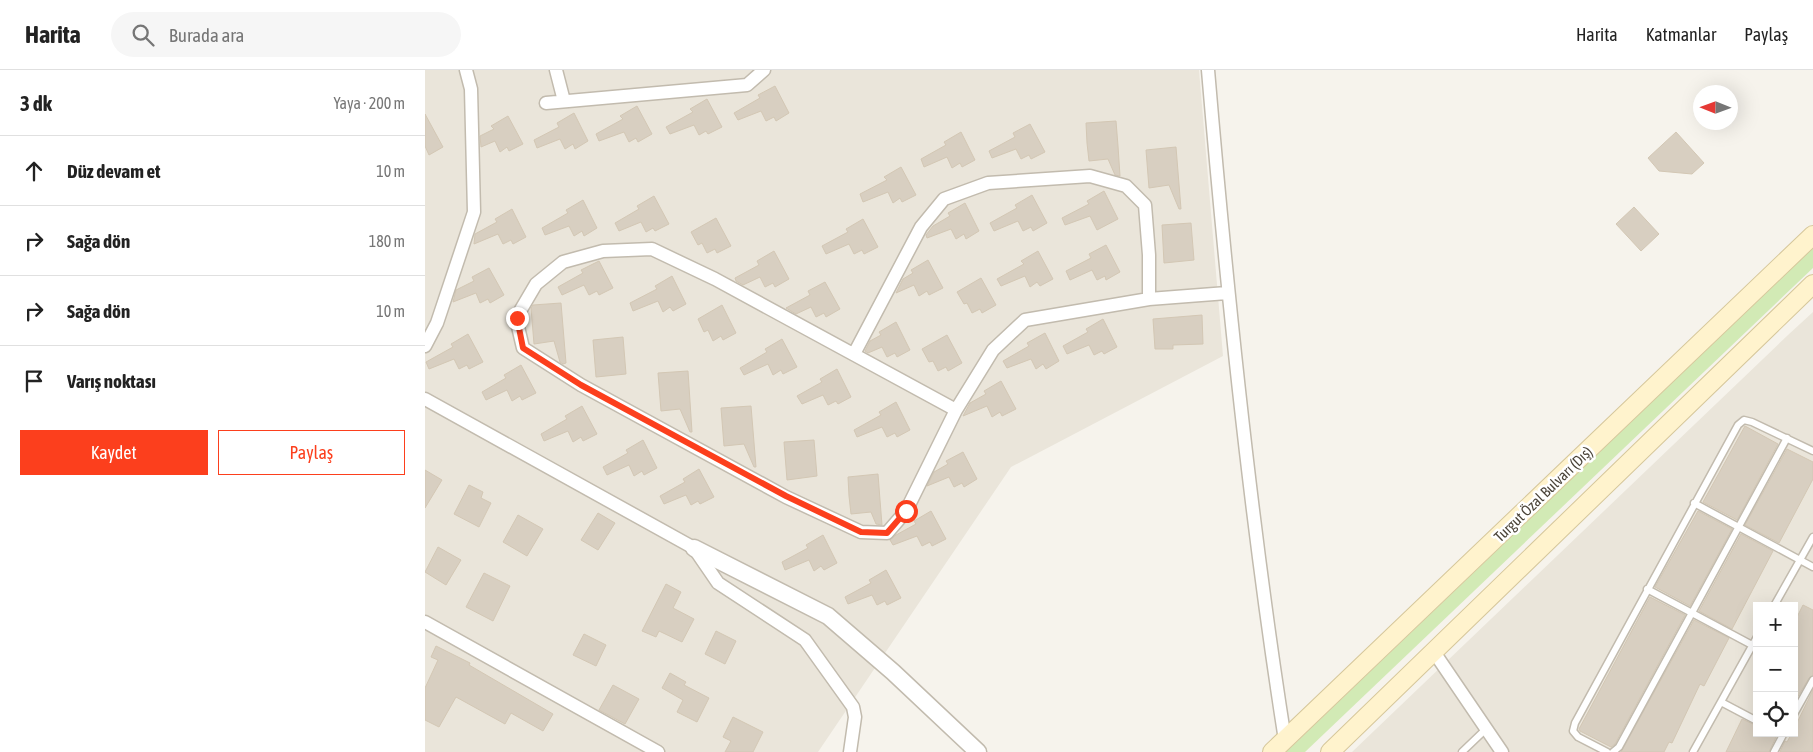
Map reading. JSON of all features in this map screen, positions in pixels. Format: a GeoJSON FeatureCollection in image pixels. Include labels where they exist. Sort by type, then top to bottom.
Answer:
{"type":"FeatureCollection","features":[{"type":"Feature","properties":{"kind":"main road","name":"Turgut Özal Bulvarı (Dış)"},"geometry":{"type":"LineString","coordinates":[[1278,746],[1813,235]]}},
{"type":"Feature","properties":{"kind":"main road"},"geometry":{"type":"LineString","coordinates":[[1330,752],[1813,284]]}},
{"type":"Feature","properties":{"kind":"street"},"geometry":{"type":"LineString","coordinates":[[425,346],[437,323],[474,212],[471,89],[466,70]]}},
{"type":"Feature","properties":{"kind":"street"},"geometry":{"type":"LineString","coordinates":[[556,70],[564,102]]}},
{"type":"Feature","properties":{"kind":"street"},"geometry":{"type":"LineString","coordinates":[[546,103],[747,85],[764,70]]}},
{"type":"Feature","properties":{"kind":"street"},"geometry":{"type":"LineString","coordinates":[[1208,70],[1227,292],[1263,596],[1278,746]]}},
{"type":"Feature","properties":{"kind":"street"},"geometry":{"type":"LineString","coordinates":[[854,354],[927,220],[944,198],[988,183],[1090,176],[1126,186],[1145,205],[1149,255],[1149,299]]}},
{"type":"Feature","properties":{"kind":"street"},"geometry":{"type":"LineString","coordinates":[[956,410],[715,279],[652,249],[603,250],[563,262],[536,284],[517,318],[523,348],[581,385],[786,496],[861,532],[887,533],[906,511],[956,410],[993,350],[1025,320],[1149,299],[1227,292]]}},
{"type":"Feature","properties":{"kind":"street"},"geometry":{"type":"LineString","coordinates":[[425,399],[694,548],[828,616],[893,672],[978,752]]}},
{"type":"Feature","properties":{"kind":"street"},"geometry":{"type":"LineString","coordinates":[[694,548],[718,583],[805,640],[853,707],[855,717],[850,752]]}},
{"type":"Feature","properties":{"kind":"street"},"geometry":{"type":"LineString","coordinates":[[425,622],[658,752]]}},
{"type":"Feature","properties":{"kind":"street"},"geometry":{"type":"LineString","coordinates":[[1434,652],[1502,752]]}},
{"type":"Feature","properties":{"kind":"lane"},"geometry":{"type":"LineString","coordinates":[[1607,752],[1578,738],[1573,730],[1575,723],[1737,425],[1744,420],[1753,422],[1813,451]]}},
{"type":"Feature","properties":{"kind":"lane"},"geometry":{"type":"LineString","coordinates":[[1613,752],[1619,747],[1787,438]]}},
{"type":"Feature","properties":{"kind":"lane"},"geometry":{"type":"LineString","coordinates":[[1694,503],[1813,567]]}},
{"type":"Feature","properties":{"kind":"lane"},"geometry":{"type":"LineString","coordinates":[[1776,602],[1813,536]]}},
{"type":"Feature","properties":{"kind":"lane"},"geometry":{"type":"LineString","coordinates":[[1647,589],[1753,645],[1693,752]]}},
{"type":"Feature","properties":{"kind":"lane"},"geometry":{"type":"LineString","coordinates":[[1798,707],[1813,680]]}},
{"type":"Feature","properties":{"kind":"lane"},"geometry":{"type":"LineString","coordinates":[[1721,702],[1753,719]]}},
{"type":"Feature","properties":{"kind":"lane"},"geometry":{"type":"LineString","coordinates":[[1462,752],[1486,729]]}},
{"type":"Feature","properties":{"kind":"lane"},"geometry":{"type":"LineString","coordinates":[[1774,752],[1781,737]]}},
{"type":"Feature","properties":{"kind":"shaded area"},"geometry":{"type":"Polygon","coordinates":[[[425,70],[1199,70],[1223,356],[1011,467],[818,752],[425,752],[425,70]]]}},
{"type":"Feature","properties":{"kind":"shaded area"},"geometry":{"type":"Polygon","coordinates":[[[1813,312],[1813,752],[1352,752],[1788,335],[1813,312]]]}},
{"type":"Feature","properties":{"kind":"green space"},"geometry":{"type":"Polygon","coordinates":[[[1813,248],[1813,268],[1305,752],[1286,752],[1813,248]]]}},
{"type":"Feature","properties":{"kind":"building"},"geometry":{"type":"Polygon","coordinates":[[[775,86],[789,113],[776,121],[774,117],[766,121],[761,111],[738,120],[734,113],[760,98],[758,95],[775,86]]]}},
{"type":"Feature","properties":{"kind":"building"},"geometry":{"type":"Polygon","coordinates":[[[707,99],[722,127],[708,134],[706,131],[699,135],[694,125],[670,134],[666,127],[693,112],[690,109],[707,99]]]}},
{"type":"Feature","properties":{"kind":"building"},"geometry":{"type":"Polygon","coordinates":[[[637,106],[652,134],[638,142],[636,138],[629,142],[624,132],[599,141],[596,134],[623,119],[620,116],[637,106]]]}},
{"type":"Feature","properties":{"kind":"building"},"geometry":{"type":"Polygon","coordinates":[[[574,113],[588,141],[575,149],[573,144],[565,149],[560,139],[537,148],[534,140],[559,127],[557,123],[574,113]]]}},
{"type":"Feature","properties":{"kind":"building"},"geometry":{"type":"Polygon","coordinates":[[[425,114],[443,147],[429,155],[425,146],[425,114]]]}},
{"type":"Feature","properties":{"kind":"building"},"geometry":{"type":"Polygon","coordinates":[[[508,116],[523,144],[509,151],[507,147],[500,152],[495,141],[481,147],[480,136],[494,129],[491,126],[508,116]]]}},
{"type":"Feature","properties":{"kind":"building"},"geometry":{"type":"Polygon","coordinates":[[[1116,121],[1120,176],[1115,175],[1108,159],[1089,161],[1087,143],[1086,123],[1116,121]]]}},
{"type":"Feature","properties":{"kind":"building"},"geometry":{"type":"Polygon","coordinates":[[[1030,124],[1045,152],[1031,159],[1029,155],[1021,159],[1016,149],[992,158],[989,151],[1015,137],[1013,133],[1030,124]]]}},
{"type":"Feature","properties":{"kind":"building"},"geometry":{"type":"Polygon","coordinates":[[[961,132],[975,160],[962,167],[960,163],[952,168],[947,157],[924,167],[921,159],[946,145],[944,142],[961,132]]]}},
{"type":"Feature","properties":{"kind":"building"},"geometry":{"type":"Polygon","coordinates":[[[1676,132],[1704,163],[1692,174],[1659,171],[1648,158],[1676,132]]]}},
{"type":"Feature","properties":{"kind":"building"},"geometry":{"type":"Polygon","coordinates":[[[1176,147],[1181,209],[1179,209],[1169,185],[1149,188],[1146,150],[1176,147]]]}},
{"type":"Feature","properties":{"kind":"building"},"geometry":{"type":"Polygon","coordinates":[[[901,167],[916,195],[902,202],[900,198],[893,203],[888,192],[863,202],[860,194],[887,180],[884,177],[901,167]]]}},
{"type":"Feature","properties":{"kind":"building"},"geometry":{"type":"Polygon","coordinates":[[[1104,191],[1118,219],[1097,230],[1090,216],[1065,225],[1062,218],[1089,204],[1087,201],[1104,191]]]}},
{"type":"Feature","properties":{"kind":"building"},"geometry":{"type":"Polygon","coordinates":[[[1032,195],[1047,223],[1033,231],[1031,227],[1023,231],[1018,221],[994,231],[990,223],[1017,208],[1015,205],[1032,195]]]}},
{"type":"Feature","properties":{"kind":"building"},"geometry":{"type":"Polygon","coordinates":[[[654,196],[669,224],[655,231],[653,228],[646,232],[641,222],[619,231],[615,223],[639,209],[637,206],[654,196]]]}},
{"type":"Feature","properties":{"kind":"building"},"geometry":{"type":"Polygon","coordinates":[[[583,200],[597,228],[584,236],[582,231],[574,236],[569,226],[545,235],[542,228],[568,213],[566,210],[583,200]]]}},
{"type":"Feature","properties":{"kind":"building"},"geometry":{"type":"Polygon","coordinates":[[[965,203],[979,231],[966,239],[964,234],[956,239],[951,229],[927,238],[926,235],[933,226],[950,216],[948,213],[965,203]]]}},
{"type":"Feature","properties":{"kind":"building"},"geometry":{"type":"Polygon","coordinates":[[[1634,207],[1659,234],[1641,251],[1616,224],[1634,207]]]}},
{"type":"Feature","properties":{"kind":"building"},"geometry":{"type":"Polygon","coordinates":[[[512,209],[526,237],[513,244],[511,240],[503,244],[498,234],[474,244],[475,234],[497,222],[495,219],[512,209]]]}},
{"type":"Feature","properties":{"kind":"building"},"geometry":{"type":"Polygon","coordinates":[[[716,218],[731,246],[717,253],[715,249],[707,253],[702,243],[698,245],[691,232],[716,218]]]}},
{"type":"Feature","properties":{"kind":"building"},"geometry":{"type":"Polygon","coordinates":[[[863,219],[878,247],[864,254],[862,250],[854,254],[849,244],[826,254],[822,246],[848,232],[846,229],[863,219]]]}},
{"type":"Feature","properties":{"kind":"building"},"geometry":{"type":"Polygon","coordinates":[[[1191,223],[1194,260],[1164,263],[1162,225],[1191,223]]]}},
{"type":"Feature","properties":{"kind":"building"},"geometry":{"type":"Polygon","coordinates":[[[1106,245],[1120,272],[1106,280],[1105,276],[1097,280],[1092,270],[1070,280],[1066,271],[1091,258],[1089,254],[1106,245]]]}},
{"type":"Feature","properties":{"kind":"building"},"geometry":{"type":"Polygon","coordinates":[[[774,251],[789,279],[775,287],[773,283],[765,287],[760,277],[743,285],[736,281],[735,278],[759,265],[757,261],[774,251]]]}},
{"type":"Feature","properties":{"kind":"building"},"geometry":{"type":"Polygon","coordinates":[[[1038,251],[1053,279],[1040,286],[1037,282],[1030,287],[1025,276],[1001,286],[997,279],[1024,264],[1021,261],[1038,251]]]}},
{"type":"Feature","properties":{"kind":"building"},"geometry":{"type":"Polygon","coordinates":[[[928,260],[943,288],[929,295],[927,291],[919,296],[914,285],[896,293],[903,279],[913,273],[911,270],[928,260]]]}},
{"type":"Feature","properties":{"kind":"building"},"geometry":{"type":"Polygon","coordinates":[[[599,261],[613,288],[599,295],[597,291],[589,295],[584,285],[562,295],[558,287],[583,273],[581,270],[599,261]]]}},
{"type":"Feature","properties":{"kind":"building"},"geometry":{"type":"Polygon","coordinates":[[[489,268],[504,295],[490,303],[488,299],[480,303],[476,293],[453,302],[456,290],[474,281],[472,277],[489,268]]]}},
{"type":"Feature","properties":{"kind":"building"},"geometry":{"type":"Polygon","coordinates":[[[672,276],[686,304],[673,311],[670,307],[663,312],[658,301],[633,311],[630,303],[657,289],[655,286],[672,276]]]}},
{"type":"Feature","properties":{"kind":"building"},"geometry":{"type":"Polygon","coordinates":[[[981,278],[996,305],[982,313],[980,309],[972,313],[967,303],[964,304],[957,292],[981,278]]]}},
{"type":"Feature","properties":{"kind":"building"},"geometry":{"type":"Polygon","coordinates":[[[825,282],[840,309],[826,317],[824,313],[816,317],[811,307],[796,314],[786,308],[810,295],[808,291],[825,282]]]}},
{"type":"Feature","properties":{"kind":"building"},"geometry":{"type":"Polygon","coordinates":[[[561,303],[566,363],[563,364],[560,362],[554,341],[534,344],[531,308],[533,305],[561,303]]]}},
{"type":"Feature","properties":{"kind":"building"},"geometry":{"type":"Polygon","coordinates":[[[722,305],[736,333],[723,340],[721,336],[713,341],[708,330],[704,332],[698,319],[722,305]]]}},
{"type":"Feature","properties":{"kind":"building"},"geometry":{"type":"Polygon","coordinates":[[[1202,315],[1203,344],[1173,345],[1173,349],[1155,349],[1153,319],[1202,315]]]}},
{"type":"Feature","properties":{"kind":"building"},"geometry":{"type":"Polygon","coordinates":[[[1103,319],[1117,347],[1104,354],[1102,351],[1094,355],[1089,345],[1067,354],[1063,346],[1088,332],[1086,329],[1103,319]]]}},
{"type":"Feature","properties":{"kind":"building"},"geometry":{"type":"Polygon","coordinates":[[[896,322],[910,350],[897,357],[895,353],[887,357],[882,347],[868,353],[865,351],[870,341],[881,335],[879,332],[896,322]]]}},
{"type":"Feature","properties":{"kind":"building"},"geometry":{"type":"Polygon","coordinates":[[[1045,333],[1059,361],[1046,369],[1043,364],[1036,369],[1031,359],[1007,368],[1003,361],[1029,346],[1027,343],[1045,333]]]}},
{"type":"Feature","properties":{"kind":"building"},"geometry":{"type":"Polygon","coordinates":[[[468,334],[483,362],[469,369],[467,365],[459,369],[454,359],[429,369],[426,362],[453,347],[451,344],[468,334]]]}},
{"type":"Feature","properties":{"kind":"building"},"geometry":{"type":"Polygon","coordinates":[[[947,335],[962,363],[948,371],[946,367],[938,371],[933,361],[929,362],[922,349],[947,335]]]}},
{"type":"Feature","properties":{"kind":"building"},"geometry":{"type":"Polygon","coordinates":[[[623,337],[626,374],[596,377],[593,340],[623,337]]]}},
{"type":"Feature","properties":{"kind":"building"},"geometry":{"type":"Polygon","coordinates":[[[782,339],[797,367],[783,374],[781,370],[773,375],[768,364],[744,375],[740,368],[767,352],[765,349],[782,339]]]}},
{"type":"Feature","properties":{"kind":"building"},"geometry":{"type":"Polygon","coordinates":[[[521,365],[536,393],[522,400],[520,396],[512,401],[507,390],[486,400],[482,392],[506,378],[504,375],[521,365]]]}},
{"type":"Feature","properties":{"kind":"building"},"geometry":{"type":"Polygon","coordinates":[[[837,369],[851,397],[838,404],[836,401],[828,405],[823,395],[802,404],[797,396],[822,382],[820,379],[837,369]]]}},
{"type":"Feature","properties":{"kind":"building"},"geometry":{"type":"Polygon","coordinates":[[[688,371],[692,432],[690,432],[680,409],[661,411],[658,373],[688,371]]]}},
{"type":"Feature","properties":{"kind":"building"},"geometry":{"type":"Polygon","coordinates":[[[1001,381],[1016,409],[1002,416],[1000,412],[992,417],[987,406],[963,416],[970,403],[986,394],[984,391],[1001,381]]]}},
{"type":"Feature","properties":{"kind":"building"},"geometry":{"type":"Polygon","coordinates":[[[896,402],[910,430],[897,437],[895,433],[887,437],[882,427],[857,437],[854,430],[881,415],[879,412],[896,402]]]}},
{"type":"Feature","properties":{"kind":"building"},"geometry":{"type":"Polygon","coordinates":[[[582,406],[597,434],[583,441],[581,437],[573,442],[568,431],[544,441],[541,434],[567,419],[565,416],[582,406]]]}},
{"type":"Feature","properties":{"kind":"building"},"geometry":{"type":"Polygon","coordinates":[[[751,406],[756,467],[754,467],[744,444],[724,446],[721,408],[751,406]]]}},
{"type":"Feature","properties":{"kind":"building"},"geometry":{"type":"Polygon","coordinates":[[[1745,426],[1778,444],[1737,520],[1703,502],[1745,426]]]}},
{"type":"Feature","properties":{"kind":"building"},"geometry":{"type":"Polygon","coordinates":[[[643,440],[657,468],[644,475],[642,471],[634,476],[629,465],[607,475],[603,467],[628,453],[626,450],[643,440]]]}},
{"type":"Feature","properties":{"kind":"building"},"geometry":{"type":"Polygon","coordinates":[[[814,440],[817,476],[787,480],[784,442],[814,440]]]}},
{"type":"Feature","properties":{"kind":"building"},"geometry":{"type":"Polygon","coordinates":[[[1787,449],[1813,462],[1813,479],[1779,543],[1745,525],[1787,449]]]}},
{"type":"Feature","properties":{"kind":"building"},"geometry":{"type":"Polygon","coordinates":[[[963,452],[977,479],[964,487],[962,483],[954,487],[949,477],[927,486],[934,472],[948,464],[946,461],[963,452]]]}},
{"type":"Feature","properties":{"kind":"building"},"geometry":{"type":"Polygon","coordinates":[[[699,469],[714,497],[700,504],[698,501],[691,505],[686,495],[664,504],[660,496],[685,482],[683,479],[699,469]]]}},
{"type":"Feature","properties":{"kind":"building"},"geometry":{"type":"Polygon","coordinates":[[[425,470],[442,480],[425,508],[425,470]]]}},
{"type":"Feature","properties":{"kind":"building"},"geometry":{"type":"Polygon","coordinates":[[[878,474],[882,525],[876,524],[871,512],[851,514],[849,496],[848,477],[878,474]]]}},
{"type":"Feature","properties":{"kind":"building"},"geometry":{"type":"Polygon","coordinates":[[[469,485],[483,492],[481,498],[491,503],[479,527],[454,514],[469,485]]]}},
{"type":"Feature","properties":{"kind":"building"},"geometry":{"type":"Polygon","coordinates":[[[931,511],[946,539],[932,546],[930,542],[922,546],[917,536],[893,545],[890,540],[916,524],[914,521],[931,511]]]}},
{"type":"Feature","properties":{"kind":"building"},"geometry":{"type":"Polygon","coordinates":[[[1698,511],[1732,529],[1690,606],[1655,587],[1698,511]]]}},
{"type":"Feature","properties":{"kind":"building"},"geometry":{"type":"Polygon","coordinates":[[[598,513],[615,523],[598,550],[581,540],[598,513]]]}},
{"type":"Feature","properties":{"kind":"building"},"geometry":{"type":"Polygon","coordinates":[[[518,515],[543,529],[527,556],[503,542],[518,515]]]}},
{"type":"Feature","properties":{"kind":"building"},"geometry":{"type":"Polygon","coordinates":[[[1741,534],[1773,551],[1732,629],[1699,611],[1741,534]]]}},
{"type":"Feature","properties":{"kind":"building"},"geometry":{"type":"Polygon","coordinates":[[[823,535],[837,563],[824,570],[821,566],[814,571],[809,560],[785,570],[782,562],[808,548],[806,545],[823,535]]]}},
{"type":"Feature","properties":{"kind":"building"},"geometry":{"type":"Polygon","coordinates":[[[438,547],[461,560],[446,585],[425,572],[438,547]]]}},
{"type":"Feature","properties":{"kind":"building"},"geometry":{"type":"Polygon","coordinates":[[[886,570],[901,598],[887,605],[885,601],[877,605],[872,595],[848,604],[845,597],[871,583],[869,580],[886,570]]]}},
{"type":"Feature","properties":{"kind":"building"},"geometry":{"type":"Polygon","coordinates":[[[484,573],[510,586],[493,621],[466,607],[484,573]]]}},
{"type":"Feature","properties":{"kind":"building"},"geometry":{"type":"Polygon","coordinates":[[[666,584],[681,592],[673,608],[694,619],[682,642],[659,631],[656,637],[642,631],[666,584]]]}},
{"type":"Feature","properties":{"kind":"building"},"geometry":{"type":"Polygon","coordinates":[[[1650,597],[1685,615],[1615,744],[1611,747],[1579,729],[1650,597]]]}},
{"type":"Feature","properties":{"kind":"building"},"geometry":{"type":"Polygon","coordinates":[[[1803,605],[1813,610],[1813,675],[1809,678],[1798,696],[1798,647],[1798,615],[1803,605]]]}},
{"type":"Feature","properties":{"kind":"building"},"geometry":{"type":"Polygon","coordinates":[[[1694,620],[1729,638],[1704,686],[1700,684],[1672,743],[1669,742],[1664,752],[1621,752],[1694,620]]]}},
{"type":"Feature","properties":{"kind":"building"},"geometry":{"type":"Polygon","coordinates":[[[716,631],[736,641],[725,664],[705,654],[716,631]]]}},
{"type":"Feature","properties":{"kind":"building"},"geometry":{"type":"Polygon","coordinates":[[[584,634],[606,645],[596,666],[573,655],[584,634]]]}},
{"type":"Feature","properties":{"kind":"building"},"geometry":{"type":"Polygon","coordinates":[[[436,646],[470,663],[469,665],[553,714],[543,731],[511,713],[505,724],[456,697],[439,727],[425,720],[425,688],[438,660],[431,657],[436,646]]]}},
{"type":"Feature","properties":{"kind":"building"},"geometry":{"type":"Polygon","coordinates":[[[670,673],[686,682],[684,685],[709,698],[697,722],[677,712],[683,700],[662,688],[670,673]]]}},
{"type":"Feature","properties":{"kind":"building"},"geometry":{"type":"Polygon","coordinates":[[[613,685],[639,699],[625,724],[599,710],[613,685]]]}},
{"type":"Feature","properties":{"kind":"building"},"geometry":{"type":"Polygon","coordinates":[[[1813,690],[1813,752],[1780,752],[1785,741],[1787,742],[1790,737],[1798,737],[1798,721],[1813,690]]]}},
{"type":"Feature","properties":{"kind":"building"},"geometry":{"type":"Polygon","coordinates":[[[733,717],[763,732],[753,752],[725,752],[731,741],[723,737],[733,717]]]}},
{"type":"Feature","properties":{"kind":"building"},"geometry":{"type":"Polygon","coordinates":[[[1742,719],[1753,724],[1753,737],[1776,737],[1769,752],[1726,752],[1742,719]]]}},
{"type":"Feature","properties":{"kind":"route"},"geometry":{"type":"LineString","coordinates":[[517,318],[523,348],[581,385],[786,496],[861,532],[887,533],[906,511]]}}]}
